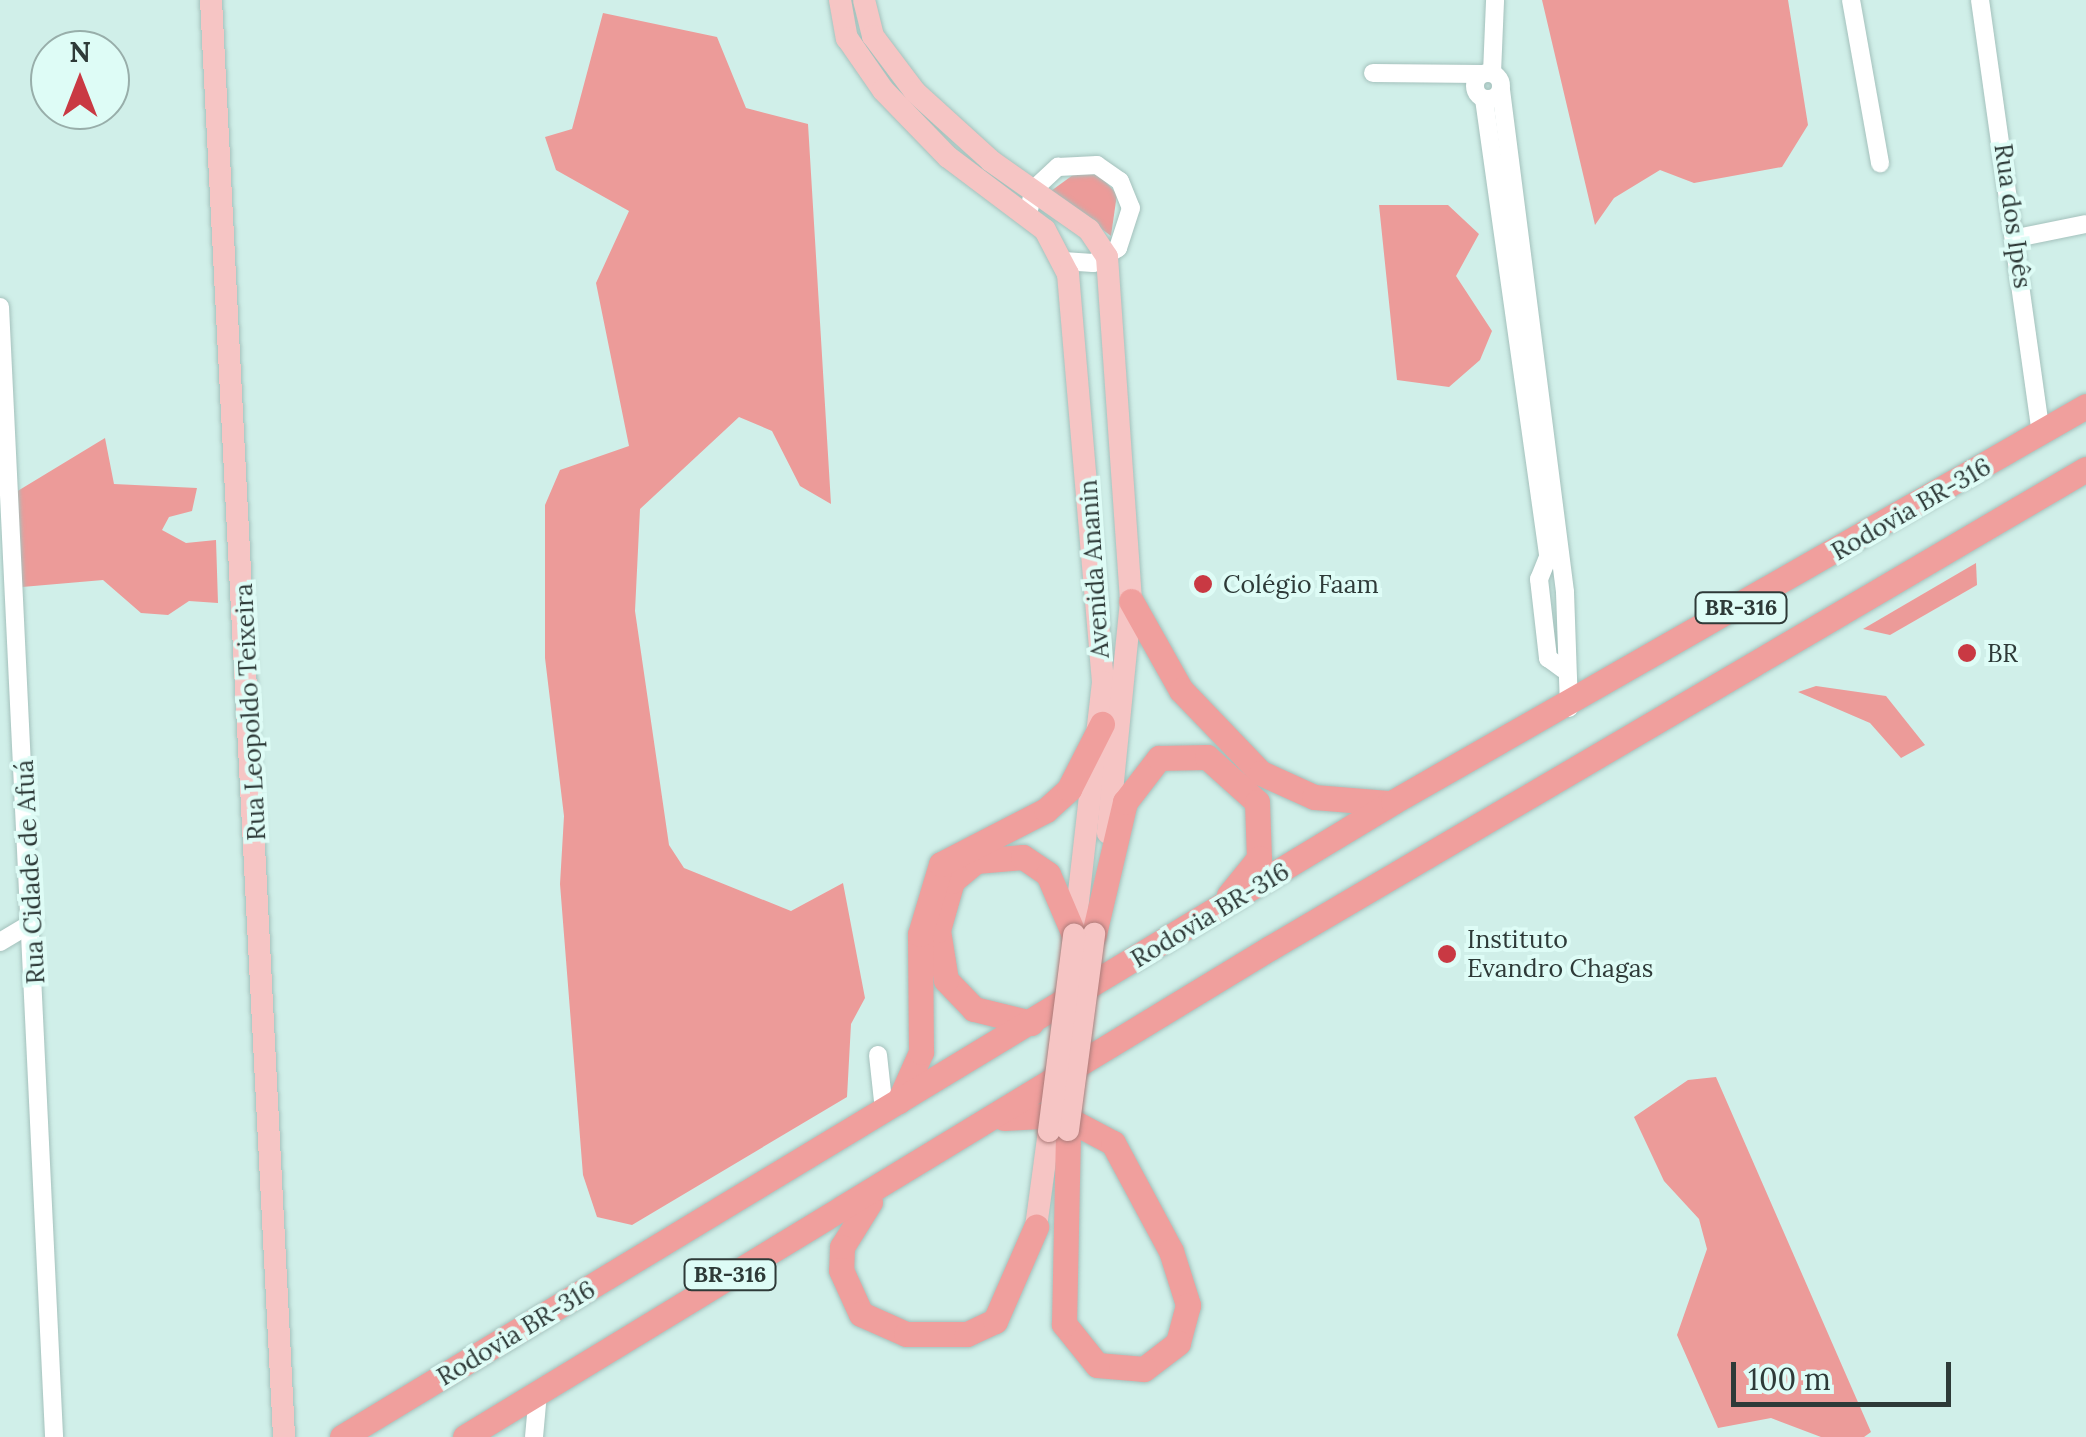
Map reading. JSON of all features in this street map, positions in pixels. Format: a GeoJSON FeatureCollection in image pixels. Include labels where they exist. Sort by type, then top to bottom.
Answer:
{"type":"FeatureCollection","features":[{"type":"Feature","properties":{"kind":"highway","name":"Rodovia BR-316"},"geometry":{"type":"LineString","coordinates":[[342,1437],[1194,926],[1392,802],[1569,708],[2086,406]]}},
{"type":"Feature","properties":{"kind":"highway","name":"BR-316"},"geometry":{"type":"LineString","coordinates":[[467,1437],[1000,1119],[1270,948],[2086,469]]}},
{"type":"Feature","properties":{"kind":"highway"},"geometry":{"type":"LineString","coordinates":[[1131,602],[1181,690],[1261,772],[1314,798],[1392,802]]}},
{"type":"Feature","properties":{"kind":"highway"},"geometry":{"type":"LineString","coordinates":[[891,1105],[921,1052],[920,934],[941,864],[1046,810],[1069,789],[1102,724]]}},
{"type":"Feature","properties":{"kind":"highway"},"geometry":{"type":"LineString","coordinates":[[1084,934],[1135,780],[1178,753],[1236,776],[1262,821],[1258,858],[1194,926]]}},
{"type":"Feature","properties":{"kind":"highway"},"geometry":{"type":"LineString","coordinates":[[1031,1023],[974,1009],[946,980],[938,930],[952,881],[976,861],[1023,857],[1048,874],[1084,934]]}},
{"type":"Feature","properties":{"kind":"highway"},"geometry":{"type":"LineString","coordinates":[[1000,1119],[1060,1116],[1113,1143],[1171,1250],[1188,1304],[1178,1343],[1144,1369],[1098,1366],[1064,1324],[1059,1130]]}},
{"type":"Feature","properties":{"kind":"highway"},"geometry":{"type":"LineString","coordinates":[[876,1194],[842,1247],[841,1270],[860,1314],[906,1334],[967,1334],[994,1321],[1036,1228]]}},
{"type":"Feature","properties":{"kind":"main road","name":"Rua Leopoldo Teixeira"},"geometry":{"type":"LineString","coordinates":[[211,0],[287,1432]]}},
{"type":"Feature","properties":{"kind":"main road"},"geometry":{"type":"LineString","coordinates":[[840,0],[847,38],[906,118],[1028,214],[1063,261]]}},
{"type":"Feature","properties":{"kind":"main road"},"geometry":{"type":"LineString","coordinates":[[864,0],[873,36],[915,92],[1089,230],[1107,257]]}},
{"type":"Feature","properties":{"kind":"main road","name":"Avenida Ananin"},"geometry":{"type":"LineString","coordinates":[[1036,1228],[1059,1130],[1131,602],[1107,257]]}},
{"type":"Feature","properties":{"kind":"main road","name":"Avenida Ananin"},"geometry":{"type":"LineString","coordinates":[[1063,261],[1102,724],[1084,934]]}},
{"type":"Feature","properties":{"kind":"street"},"geometry":{"type":"LineString","coordinates":[[1496,0],[1490,84],[1554,556],[1568,626],[1563,669],[1569,708]]}},
{"type":"Feature","properties":{"kind":"street"},"geometry":{"type":"LineString","coordinates":[[1852,0],[1880,163]]}},
{"type":"Feature","properties":{"kind":"street","name":"Rua dos Ipês"},"geometry":{"type":"LineString","coordinates":[[1980,0],[2017,238],[2041,434]]}},
{"type":"Feature","properties":{"kind":"street"},"geometry":{"type":"LineString","coordinates":[[1373,73],[1490,84]]}},
{"type":"Feature","properties":{"kind":"street"},"geometry":{"type":"LineString","coordinates":[[1028,214],[1034,189],[1074,162],[1120,182],[1131,222],[1107,257],[1063,261]]}},
{"type":"Feature","properties":{"kind":"street"},"geometry":{"type":"LineString","coordinates":[[2017,238],[2086,224]]}},
{"type":"Feature","properties":{"kind":"street","name":"Rua Cidade de Afuá"},"geometry":{"type":"LineString","coordinates":[[0,307],[34,922],[54,1437]]}},
{"type":"Feature","properties":{"kind":"street"},"geometry":{"type":"LineString","coordinates":[[1554,556],[1539,578],[1548,658],[1563,669]]}},
{"type":"Feature","properties":{"kind":"street"},"geometry":{"type":"LineString","coordinates":[[1544,628],[1568,626]]}},
{"type":"Feature","properties":{"kind":"street"},"geometry":{"type":"LineString","coordinates":[[0,942],[34,922]]}},
{"type":"Feature","properties":{"kind":"street"},"geometry":{"type":"LineString","coordinates":[[878,1055],[891,1105]]}},
{"type":"Feature","properties":{"kind":"street"},"geometry":{"type":"LineString","coordinates":[[534,1437],[538,1393]]}},
{"type":"Feature","properties":{"kind":"shaded area"},"geometry":{"type":"Polygon","coordinates":[[[1542,0],[1788,0],[1808,125],[1782,167],[1694,183],[1660,170],[1614,198],[1595,225],[1542,0]]]}},
{"type":"Feature","properties":{"kind":"shaded area"},"geometry":{"type":"Polygon","coordinates":[[[603,13],[717,37],[746,108],[808,124],[831,504],[800,486],[772,431],[739,417],[640,509],[635,611],[669,845],[684,868],[791,911],[843,883],[865,998],[851,1024],[847,1097],[632,1225],[597,1217],[583,1175],[560,884],[564,816],[545,658],[545,505],[560,470],[629,446],[596,283],[629,211],[556,170],[545,137],[572,129],[603,13]]]}},
{"type":"Feature","properties":{"kind":"shaded area"},"geometry":{"type":"Polygon","coordinates":[[[1077,172],[1099,175],[1117,194],[1111,236],[1051,191],[1077,172]]]}},
{"type":"Feature","properties":{"kind":"shaded area"},"geometry":{"type":"Polygon","coordinates":[[[1379,205],[1448,205],[1479,234],[1456,276],[1492,331],[1480,360],[1449,387],[1397,380],[1379,205]]]}},
{"type":"Feature","properties":{"kind":"shaded area"},"geometry":{"type":"Polygon","coordinates":[[[105,438],[114,484],[197,488],[192,511],[169,517],[162,530],[186,543],[216,540],[218,603],[189,601],[168,615],[141,613],[103,580],[22,587],[16,492],[105,438]]]}},
{"type":"Feature","properties":{"kind":"shaded area"},"geometry":{"type":"Polygon","coordinates":[[[1976,563],[1977,585],[1890,635],[1863,629],[1976,563]]]}},
{"type":"Feature","properties":{"kind":"shaded area"},"geometry":{"type":"Polygon","coordinates":[[[1816,686],[1886,696],[1925,745],[1901,758],[1870,723],[1798,692],[1816,686]]]}},
{"type":"Feature","properties":{"kind":"shaded area"},"geometry":{"type":"Polygon","coordinates":[[[1716,1077],[1871,1432],[1864,1437],[1821,1437],[1771,1418],[1718,1428],[1677,1335],[1707,1249],[1699,1219],[1664,1181],[1634,1117],[1688,1080],[1716,1077]]]}},
{"type":"Feature","properties":{"kind":"place","name":"Colégio Faam"},"geometry":{"type":"Point","coordinates":[1203,584]}},
{"type":"Feature","properties":{"kind":"place","name":"BR"},"geometry":{"type":"Point","coordinates":[1967,653]}},
{"type":"Feature","properties":{"kind":"place","name":"Instituto Evandro Chagas"},"geometry":{"type":"Point","coordinates":[1447,954]}}]}
